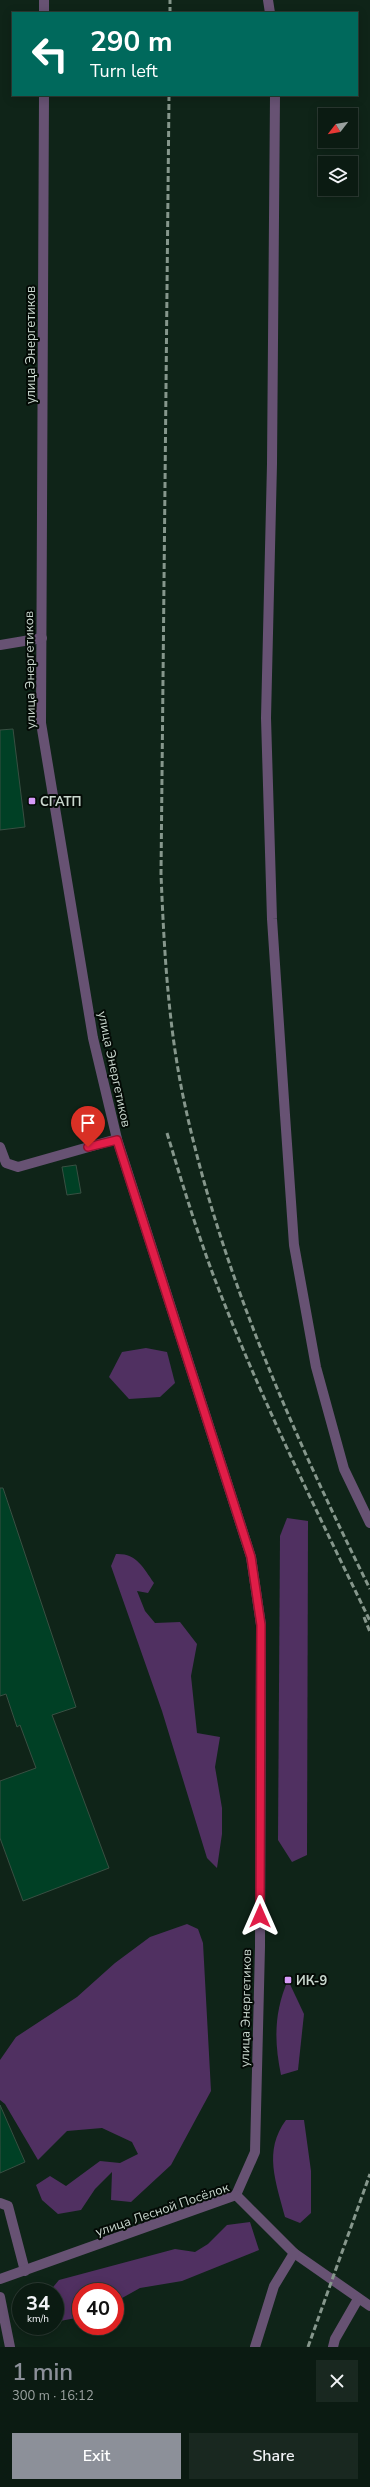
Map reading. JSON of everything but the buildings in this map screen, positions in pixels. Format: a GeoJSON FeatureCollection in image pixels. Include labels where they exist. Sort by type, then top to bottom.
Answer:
{"type":"FeatureCollection","features":[{"type":"Feature","properties":{"kind":"street"},"geometry":{"type":"LineString","coordinates":[[44,0],[44,12]]}},
{"type":"Feature","properties":{"kind":"street"},"geometry":{"type":"LineString","coordinates":[[268,0],[270,12]]}},
{"type":"Feature","properties":{"kind":"street","name":"улица Энергетиков"},"geometry":{"type":"LineString","coordinates":[[44,96],[43,734],[92,1038],[117,1140],[251,1557],[261,1625],[260,1947],[255,2152],[236,2195]]}},
{"type":"Feature","properties":{"kind":"street"},"geometry":{"type":"LineString","coordinates":[[275,96],[272,464],[266,718],[272,919],[294,1245],[316,1367],[344,1469],[370,1523]]}},
{"type":"Feature","properties":{"kind":"street"},"geometry":{"type":"LineString","coordinates":[[0,645],[42,638]]}},
{"type":"Feature","properties":{"kind":"street"},"geometry":{"type":"LineString","coordinates":[[0,1147],[6,1163],[18,1167],[117,1140]]}},
{"type":"Feature","properties":{"kind":"street","name":"улица Лесной Посёлок"},"geometry":{"type":"LineString","coordinates":[[0,2279],[236,2195],[294,2253],[370,2306]]}},
{"type":"Feature","properties":{"kind":"street"},"geometry":{"type":"LineString","coordinates":[[0,2203],[8,2206],[25,2271]]}},
{"type":"Feature","properties":{"kind":"street"},"geometry":{"type":"LineString","coordinates":[[255,2347],[274,2286],[294,2253]]}},
{"type":"Feature","properties":{"kind":"street"},"geometry":{"type":"LineString","coordinates":[[0,2297],[10,2347]]}},
{"type":"Feature","properties":{"kind":"street"},"geometry":{"type":"LineString","coordinates":[[333,2347],[358,2299]]}},
{"type":"Feature","properties":{"kind":"shaded area"},"geometry":{"type":"Polygon","coordinates":[[[146,1348],[167,1352],[175,1383],[160,1397],[129,1399],[109,1377],[122,1352],[146,1348]]]}},
{"type":"Feature","properties":{"kind":"shaded area"},"geometry":{"type":"Polygon","coordinates":[[[287,1518],[308,1521],[307,1855],[292,1862],[278,1840],[280,1536],[287,1518]]]}},
{"type":"Feature","properties":{"kind":"shaded area"},"geometry":{"type":"Polygon","coordinates":[[[116,1554],[129,1556],[138,1562],[154,1583],[148,1593],[137,1591],[145,1611],[155,1623],[180,1622],[197,1644],[191,1676],[197,1733],[220,1737],[215,1767],[222,1808],[222,1834],[217,1868],[207,1858],[162,1711],[111,1566],[116,1554]]]}},
{"type":"Feature","properties":{"kind":"shaded area"},"geometry":{"type":"Polygon","coordinates":[[[187,1924],[198,1929],[203,1943],[211,2091],[171,2165],[131,2202],[111,2200],[112,2172],[95,2189],[81,2210],[58,2214],[42,2200],[36,2185],[50,2176],[66,2186],[100,2161],[120,2163],[138,2154],[132,2142],[102,2128],[67,2131],[38,2160],[5,2104],[0,2100],[0,2060],[16,2037],[77,1997],[115,1963],[150,1937],[187,1924]]]}},
{"type":"Feature","properties":{"kind":"shaded area"},"geometry":{"type":"Polygon","coordinates":[[[288,1980],[304,2014],[298,2070],[281,2075],[276,2038],[280,2004],[288,1980]]]}},
{"type":"Feature","properties":{"kind":"shaded area"},"geometry":{"type":"Polygon","coordinates":[[[286,2120],[304,2120],[311,2171],[311,2213],[300,2223],[285,2217],[275,2179],[273,2155],[275,2143],[286,2120]]]}},
{"type":"Feature","properties":{"kind":"shaded area"},"geometry":{"type":"Polygon","coordinates":[[[250,2222],[259,2250],[182,2281],[140,2288],[124,2297],[124,2283],[72,2283],[72,2319],[64,2320],[64,2283],[56,2283],[59,2280],[175,2249],[195,2252],[208,2244],[227,2225],[250,2222]]]}},
{"type":"Feature","properties":{"kind":"railway"},"geometry":{"type":"LineString","coordinates":[[170,0],[170,12]]}},
{"type":"Feature","properties":{"kind":"railway"},"geometry":{"type":"LineString","coordinates":[[169,96],[161,874],[165,958],[170,1013],[183,1096],[198,1160],[216,1224],[237,1286],[286,1409],[313,1470],[370,1589]]}},
{"type":"Feature","properties":{"kind":"railway"},"geometry":{"type":"LineString","coordinates":[[167,1133],[185,1193],[205,1251],[236,1332],[291,1457],[370,1621]]}},
{"type":"Feature","properties":{"kind":"railway"},"geometry":{"type":"LineString","coordinates":[[364,1617],[370,1632]]}},
{"type":"Feature","properties":{"kind":"railway"},"geometry":{"type":"LineString","coordinates":[[308,2347],[370,2174]]}},
{"type":"Feature","properties":{"kind":"place","name":"СГАТП"},"geometry":{"type":"Point","coordinates":[32,801]}},
{"type":"Feature","properties":{"kind":"place","name":"ИК-9"},"geometry":{"type":"Point","coordinates":[288,1980]}},
{"type":"Feature","properties":{"kind":"route"},"geometry":{"type":"LineString","coordinates":[[88,1147],[117,1140],[251,1557],[261,1625],[260,1916]]}}]}
